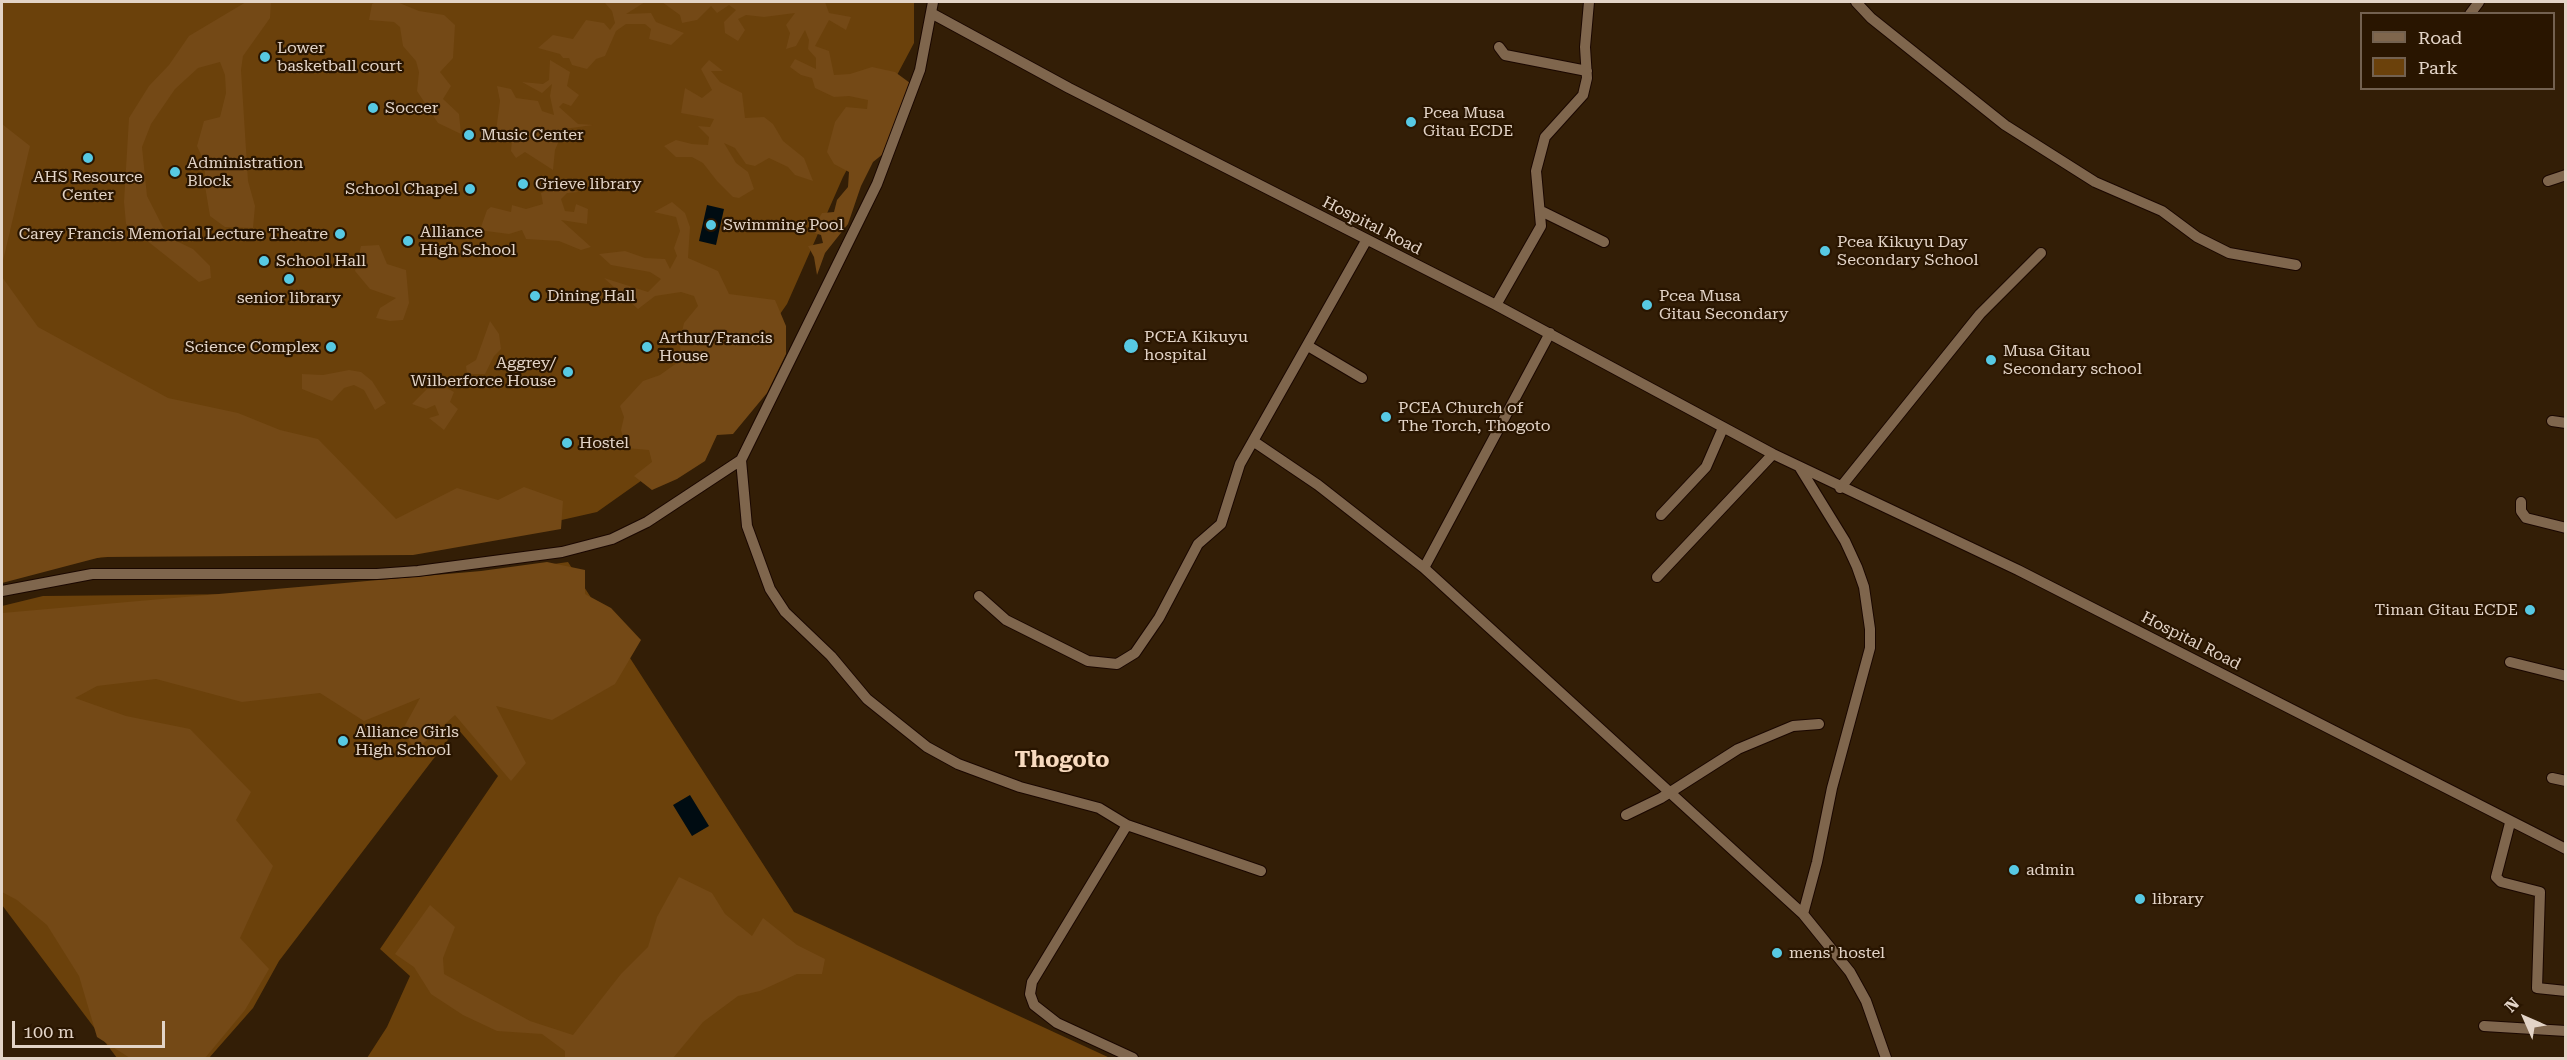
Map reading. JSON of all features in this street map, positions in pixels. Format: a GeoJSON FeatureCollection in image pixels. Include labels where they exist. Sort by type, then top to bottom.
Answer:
{"type":"FeatureCollection","features":[{"type":"Feature","properties":{"kind":"street"},"geometry":{"type":"LineString","coordinates":[[1496,305],[1536,239],[1541,226],[1536,171],[1545,137],[1583,95],[1587,71],[1585,47],[1589,2]]}},
{"type":"Feature","properties":{"kind":"street"},"geometry":{"type":"LineString","coordinates":[[1856,2],[1871,18],[2006,125],[2095,182],[2162,212],[2197,237],[2229,253],[2296,265]]}},
{"type":"Feature","properties":{"kind":"street"},"geometry":{"type":"LineString","coordinates":[[2,591],[92,574],[377,574],[562,552],[612,539],[647,522],[741,460],[877,184],[920,70],[932,7]]}},
{"type":"Feature","properties":{"kind":"street","name":"Hospital Road"},"geometry":{"type":"LineString","coordinates":[[932,7],[1069,88],[1550,333],[1773,454],[1840,488],[2018,570],[2565,849]]}},
{"type":"Feature","properties":{"kind":"street"},"geometry":{"type":"LineString","coordinates":[[1499,47],[1505,55],[1587,71]]}},
{"type":"Feature","properties":{"kind":"street"},"geometry":{"type":"LineString","coordinates":[[2548,181],[2565,175]]}},
{"type":"Feature","properties":{"kind":"street"},"geometry":{"type":"LineString","coordinates":[[1541,211],[1604,242]]}},
{"type":"Feature","properties":{"kind":"street"},"geometry":{"type":"LineString","coordinates":[[980,596],[1006,620],[1088,661],[1117,664],[1127,660],[1135,653],[1159,618],[1198,544],[1221,524],[1233,481],[1253,441],[1366,241]]}},
{"type":"Feature","properties":{"kind":"street"},"geometry":{"type":"LineString","coordinates":[[1840,488],[1980,314],[2041,253]]}},
{"type":"Feature","properties":{"kind":"street"},"geometry":{"type":"LineString","coordinates":[[1424,568],[1550,333]]}},
{"type":"Feature","properties":{"kind":"street"},"geometry":{"type":"LineString","coordinates":[[1308,346],[1362,378]]}},
{"type":"Feature","properties":{"kind":"street"},"geometry":{"type":"LineString","coordinates":[[2552,421],[2565,423]]}},
{"type":"Feature","properties":{"kind":"street"},"geometry":{"type":"LineString","coordinates":[[1661,514],[1706,467],[1723,428]]}},
{"type":"Feature","properties":{"kind":"street"},"geometry":{"type":"LineString","coordinates":[[1253,441],[1318,485],[1424,568],[1671,791],[1803,914],[1850,972],[1866,1001],[1886,1059]]}},
{"type":"Feature","properties":{"kind":"street"},"geometry":{"type":"LineString","coordinates":[[1658,577],[1773,454]]}},
{"type":"Feature","properties":{"kind":"street"},"geometry":{"type":"LineString","coordinates":[[741,460],[747,526],[770,589],[784,612],[831,656],[867,699],[927,747],[958,764],[1020,787],[1099,808],[1127,825],[1261,871]]}},
{"type":"Feature","properties":{"kind":"street"},"geometry":{"type":"LineString","coordinates":[[1799,467],[1845,541],[1857,567],[1864,587],[1870,629],[1870,648],[1832,788],[1817,862],[1803,914]]}},
{"type":"Feature","properties":{"kind":"street"},"geometry":{"type":"LineString","coordinates":[[2522,502],[2521,511],[2526,518],[2565,528]]}},
{"type":"Feature","properties":{"kind":"street"},"geometry":{"type":"LineString","coordinates":[[2510,662],[2565,676]]}},
{"type":"Feature","properties":{"kind":"street"},"geometry":{"type":"LineString","coordinates":[[1626,815],[1671,791],[1738,749],[1793,726],[1820,724]]}},
{"type":"Feature","properties":{"kind":"street"},"geometry":{"type":"LineString","coordinates":[[2552,778],[2565,781]]}},
{"type":"Feature","properties":{"kind":"street"},"geometry":{"type":"LineString","coordinates":[[2511,823],[2496,877],[2501,882],[2540,892],[2537,988],[2565,991]]}},
{"type":"Feature","properties":{"kind":"street"},"geometry":{"type":"LineString","coordinates":[[1127,825],[1032,982],[1030,994],[1034,1005],[1057,1023],[1133,1059]]}},
{"type":"Feature","properties":{"kind":"street"},"geometry":{"type":"LineString","coordinates":[[2484,1026],[2565,1031]]}},
{"type":"Feature","properties":{"kind":"green space","name":"Alliance High School"},"geometry":{"type":"Polygon","coordinates":[[[2,2],[914,2],[914,43],[843,177],[787,304],[718,403],[662,466],[597,512],[442,547],[129,555],[43,563],[2,572],[2,2]]]}},
{"type":"Feature","properties":{"kind":"green space","name":"Alliance Girls High School"},"geometry":{"type":"Polygon","coordinates":[[[568,562],[794,912],[1110,1058],[367,1058],[387,1027],[410,976],[380,949],[498,776],[457,728],[279,961],[253,1008],[209,1058],[117,1058],[2,905],[2,606],[43,596],[349,593],[568,562]]]}},
{"type":"Feature","properties":{"kind":"shaded area"},"geometry":{"type":"Polygon","coordinates":[[[246,2],[271,2],[270,18],[243,56],[241,70],[248,181],[255,206],[253,228],[225,227],[210,216],[205,186],[205,164],[197,146],[204,121],[220,117],[226,93],[225,75],[220,62],[198,68],[175,89],[151,124],[142,147],[147,196],[168,237],[193,249],[210,266],[211,278],[199,282],[126,224],[124,202],[129,118],[149,86],[169,65],[189,36],[246,2]]]}},
{"type":"Feature","properties":{"kind":"shaded area"},"geometry":{"type":"Polygon","coordinates":[[[397,2],[419,11],[444,15],[455,25],[453,58],[440,72],[451,86],[443,99],[459,114],[461,134],[438,123],[417,91],[419,72],[416,61],[403,46],[400,27],[394,22],[369,20],[372,4],[397,2]]]}},
{"type":"Feature","properties":{"kind":"shaded area"},"geometry":{"type":"Polygon","coordinates":[[[597,2],[645,2],[626,14],[651,13],[656,22],[684,33],[671,45],[649,39],[651,29],[645,24],[626,24],[616,31],[605,56],[596,59],[587,69],[572,65],[569,58],[563,58],[560,54],[538,48],[553,35],[573,39],[586,20],[604,23],[610,30],[615,23],[612,11],[605,3],[597,2]]]}},
{"type":"Feature","properties":{"kind":"shaded area"},"geometry":{"type":"Polygon","coordinates":[[[662,2],[825,2],[829,13],[851,17],[846,30],[829,20],[815,46],[829,51],[834,75],[850,74],[872,67],[895,72],[910,83],[883,154],[873,162],[861,186],[848,224],[825,253],[817,275],[814,257],[808,246],[823,243],[821,235],[811,232],[822,213],[834,212],[837,200],[848,187],[849,172],[834,164],[827,152],[835,122],[846,107],[867,109],[868,100],[849,96],[834,97],[815,88],[812,78],[801,75],[790,67],[795,59],[816,69],[816,58],[808,49],[809,40],[805,30],[796,46],[786,49],[790,33],[786,25],[795,13],[764,17],[746,15],[738,19],[745,30],[738,41],[725,33],[724,22],[736,10],[729,5],[717,13],[711,6],[697,20],[682,23],[680,15],[662,2]]]}},
{"type":"Feature","properties":{"kind":"shaded area"},"geometry":{"type":"Polygon","coordinates":[[[550,60],[570,72],[567,86],[579,95],[571,106],[563,103],[559,107],[578,124],[593,125],[564,129],[555,150],[553,170],[525,152],[516,158],[511,151],[512,139],[496,131],[500,101],[497,86],[511,89],[516,98],[538,101],[542,111],[554,115],[550,96],[552,84],[542,93],[522,82],[543,84],[549,80],[550,60]]]}},
{"type":"Feature","properties":{"kind":"shaded area"},"geometry":{"type":"Polygon","coordinates":[[[709,60],[723,71],[711,71],[720,82],[742,93],[745,118],[764,117],[773,124],[783,141],[804,158],[813,181],[795,175],[788,167],[769,158],[755,166],[746,164],[735,148],[724,143],[736,163],[748,172],[754,189],[739,198],[733,197],[703,163],[692,157],[676,157],[664,146],[676,140],[708,145],[709,137],[698,126],[710,127],[714,119],[681,113],[685,88],[702,98],[712,90],[701,69],[709,60]]]}},
{"type":"Feature","properties":{"kind":"shaded area"},"geometry":{"type":"Polygon","coordinates":[[[2,124],[30,146],[2,265],[2,124]]]}},
{"type":"Feature","properties":{"kind":"shaded area"},"geometry":{"type":"Polygon","coordinates":[[[560,186],[579,192],[567,193],[561,199],[565,211],[574,212],[576,204],[588,209],[587,224],[561,220],[591,247],[581,250],[559,241],[526,239],[522,230],[509,234],[463,228],[481,227],[487,210],[491,207],[511,212],[512,205],[526,209],[543,204],[541,193],[560,186]]]}},
{"type":"Feature","properties":{"kind":"shaded area"},"geometry":{"type":"Polygon","coordinates":[[[672,202],[685,213],[690,227],[688,258],[718,271],[729,294],[775,300],[786,326],[786,354],[767,393],[733,434],[717,435],[705,461],[677,479],[652,490],[634,476],[652,462],[649,450],[626,448],[621,430],[624,417],[620,406],[643,381],[660,375],[681,360],[680,340],[684,323],[698,306],[694,296],[681,292],[655,296],[638,309],[604,278],[648,292],[661,279],[650,272],[611,265],[599,254],[625,251],[645,258],[665,259],[670,269],[677,256],[674,248],[680,231],[676,217],[654,212],[672,202]]]}},
{"type":"Feature","properties":{"kind":"shaded area","name":"Swimming Pool"},"geometry":{"type":"Polygon","coordinates":[[[707,205],[724,209],[716,245],[699,241],[707,205]]]}},
{"type":"Feature","properties":{"kind":"shaded area"},"geometry":{"type":"Polygon","coordinates":[[[379,245],[387,264],[406,270],[409,303],[403,320],[390,321],[376,318],[380,308],[396,298],[370,289],[355,271],[361,246],[379,245]]]}},
{"type":"Feature","properties":{"kind":"shaded area"},"geometry":{"type":"Polygon","coordinates":[[[2,277],[38,327],[168,398],[238,413],[280,430],[318,439],[396,519],[457,488],[498,500],[524,487],[563,501],[561,529],[413,555],[101,557],[2,583],[2,277]]]}},
{"type":"Feature","properties":{"kind":"shaded area"},"geometry":{"type":"Polygon","coordinates":[[[490,321],[499,334],[501,349],[494,356],[485,374],[467,374],[466,366],[476,360],[490,321]]]}},
{"type":"Feature","properties":{"kind":"shaded area"},"geometry":{"type":"Polygon","coordinates":[[[349,370],[361,372],[372,381],[386,403],[375,410],[364,390],[354,385],[344,388],[332,401],[302,389],[302,374],[323,375],[349,370]]]}},
{"type":"Feature","properties":{"kind":"shaded area"},"geometry":{"type":"Polygon","coordinates":[[[430,374],[441,385],[454,392],[450,402],[458,409],[444,430],[429,418],[439,415],[435,405],[426,409],[412,404],[427,389],[422,376],[430,374]]]}},
{"type":"Feature","properties":{"kind":"shaded area"},"geometry":{"type":"Polygon","coordinates":[[[547,562],[585,570],[585,594],[611,608],[641,640],[615,684],[552,720],[496,706],[526,763],[511,781],[455,715],[415,751],[403,729],[420,698],[364,721],[320,693],[242,702],[156,679],[97,686],[75,698],[126,716],[190,729],[251,792],[236,820],[273,866],[240,938],[269,969],[245,1010],[205,1058],[130,1058],[97,1037],[79,976],[47,925],[17,900],[2,892],[2,613],[481,571],[547,562]]]}},
{"type":"Feature","properties":{"kind":"shaded area"},"geometry":{"type":"Polygon","coordinates":[[[690,795],[709,826],[692,836],[673,805],[690,795]]]}},
{"type":"Feature","properties":{"kind":"shaded area"},"geometry":{"type":"Polygon","coordinates":[[[679,877],[712,893],[725,914],[752,936],[763,918],[797,945],[825,959],[822,974],[797,974],[760,991],[738,996],[703,1022],[673,1058],[565,1058],[565,1051],[542,1034],[497,1031],[463,1015],[431,994],[414,967],[395,954],[430,905],[455,927],[443,958],[444,974],[530,1021],[573,1035],[621,974],[648,947],[657,917],[679,877]]]}},
{"type":"Feature","properties":{"kind":"place","name":"Lower basketball court"},"geometry":{"type":"Point","coordinates":[265,57]}},
{"type":"Feature","properties":{"kind":"place","name":"Soccer"},"geometry":{"type":"Point","coordinates":[373,108]}},
{"type":"Feature","properties":{"kind":"place","name":"Pcea Musa Gitau ECDE"},"geometry":{"type":"Point","coordinates":[1411,122]}},
{"type":"Feature","properties":{"kind":"place","name":"Music Center"},"geometry":{"type":"Point","coordinates":[469,135]}},
{"type":"Feature","properties":{"kind":"place","name":"AHS Resource Center"},"geometry":{"type":"Point","coordinates":[88,158]}},
{"type":"Feature","properties":{"kind":"place","name":"Administration Block"},"geometry":{"type":"Point","coordinates":[175,172]}},
{"type":"Feature","properties":{"kind":"place","name":"Grieve library"},"geometry":{"type":"Point","coordinates":[523,184]}},
{"type":"Feature","properties":{"kind":"place","name":"School Chapel"},"geometry":{"type":"Point","coordinates":[470,189]}},
{"type":"Feature","properties":{"kind":"place","name":"Swimming Pool"},"geometry":{"type":"Point","coordinates":[711,225]}},
{"type":"Feature","properties":{"kind":"place","name":"Carey Francis Memorial Lecture Theatre"},"geometry":{"type":"Point","coordinates":[340,234]}},
{"type":"Feature","properties":{"kind":"place","name":"Alliance High School"},"geometry":{"type":"Point","coordinates":[408,241]}},
{"type":"Feature","properties":{"kind":"place","name":"Pcea Kikuyu Day Secondary School"},"geometry":{"type":"Point","coordinates":[1825,251]}},
{"type":"Feature","properties":{"kind":"place","name":"School Hall"},"geometry":{"type":"Point","coordinates":[264,261]}},
{"type":"Feature","properties":{"kind":"place","name":"senior library"},"geometry":{"type":"Point","coordinates":[289,279]}},
{"type":"Feature","properties":{"kind":"place","name":"Dining Hall"},"geometry":{"type":"Point","coordinates":[535,296]}},
{"type":"Feature","properties":{"kind":"place","name":"Pcea Musa Gitau Secondary"},"geometry":{"type":"Point","coordinates":[1647,305]}},
{"type":"Feature","properties":{"kind":"place","name":"PCEA Kikuyu hospital"},"geometry":{"type":"Point","coordinates":[1131,346]}},
{"type":"Feature","properties":{"kind":"place","name":"Science Complex"},"geometry":{"type":"Point","coordinates":[331,347]}},
{"type":"Feature","properties":{"kind":"place","name":"Arthur/Francis House"},"geometry":{"type":"Point","coordinates":[647,347]}},
{"type":"Feature","properties":{"kind":"place","name":"Musa Gitau Secondary school"},"geometry":{"type":"Point","coordinates":[1991,360]}},
{"type":"Feature","properties":{"kind":"place","name":"Aggrey/ Wilberforce House"},"geometry":{"type":"Point","coordinates":[568,372]}},
{"type":"Feature","properties":{"kind":"place","name":"PCEA Church of The Torch, Thogoto"},"geometry":{"type":"Point","coordinates":[1386,417]}},
{"type":"Feature","properties":{"kind":"place","name":"Hostel"},"geometry":{"type":"Point","coordinates":[567,443]}},
{"type":"Feature","properties":{"kind":"place","name":"Timan Gitau ECDE"},"geometry":{"type":"Point","coordinates":[2530,610]}},
{"type":"Feature","properties":{"kind":"place","name":"Alliance Girls High School"},"geometry":{"type":"Point","coordinates":[343,741]}},
{"type":"Feature","properties":{"kind":"place","name":"admin"},"geometry":{"type":"Point","coordinates":[2014,870]}},
{"type":"Feature","properties":{"kind":"place","name":"library"},"geometry":{"type":"Point","coordinates":[2140,899]}},
{"type":"Feature","properties":{"kind":"place","name":"mens' hostel"},"geometry":{"type":"Point","coordinates":[1777,953]}},
{"type":"Feature","properties":{"kind":"district","name":"Thogoto"},"geometry":{"type":"Point","coordinates":[1062,761]}}]}
